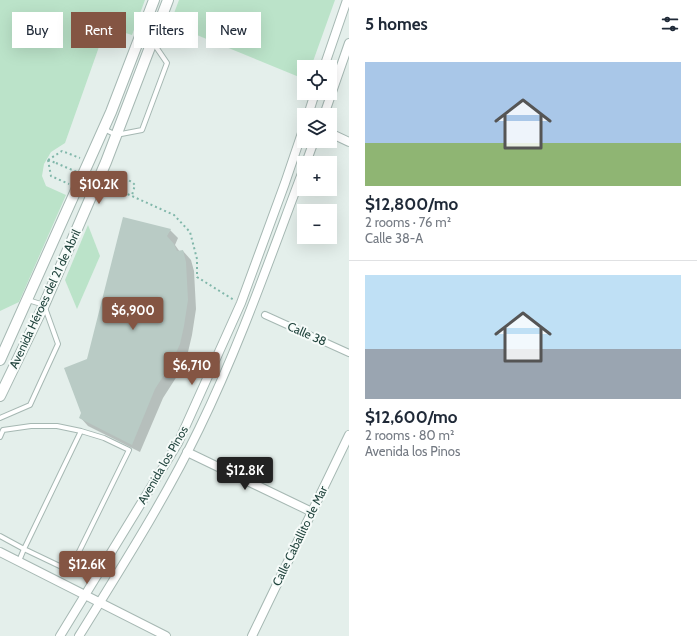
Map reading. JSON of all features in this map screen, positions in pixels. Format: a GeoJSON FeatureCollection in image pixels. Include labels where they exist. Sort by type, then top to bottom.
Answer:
{"type":"FeatureCollection","features":[{"type":"Feature","properties":{"kind":"street","name":"Avenida Héroes del 21 de Abril"},"geometry":{"type":"LineString","coordinates":[[150,12],[154,0]]}},
{"type":"Feature","properties":{"kind":"street","name":"Avenida Héroes del 21 de Abril"},"geometry":{"type":"LineString","coordinates":[[163,12],[168,0]]}},
{"type":"Feature","properties":{"kind":"street"},"geometry":{"type":"LineString","coordinates":[[326,60],[347,0]]}},
{"type":"Feature","properties":{"kind":"street"},"geometry":{"type":"LineString","coordinates":[[326,108],[349,43]]}},
{"type":"Feature","properties":{"kind":"street","name":"Avenida Héroes del 21 de Abril"},"geometry":{"type":"LineString","coordinates":[[0,360],[111,112],[136,48]]}},
{"type":"Feature","properties":{"kind":"street","name":"Avenida Héroes del 21 de Abril"},"geometry":{"type":"LineString","coordinates":[[0,394],[44,305],[80,223],[103,169],[150,48]]}},
{"type":"Feature","properties":{"kind":"street"},"geometry":{"type":"LineString","coordinates":[[337,136],[349,142]]}},
{"type":"Feature","properties":{"kind":"street","name":"Avenida los Pinos"},"geometry":{"type":"LineString","coordinates":[[60,636],[178,443],[241,303],[297,148]]}},
{"type":"Feature","properties":{"kind":"street","name":"Avenida los Pinos"},"geometry":{"type":"LineString","coordinates":[[80,636],[163,499],[199,428],[234,352],[297,186]]}},
{"type":"Feature","properties":{"kind":"street"},"geometry":{"type":"LineString","coordinates":[[64,217],[80,223]]}},
{"type":"Feature","properties":{"kind":"street","name":"Calle 38"},"geometry":{"type":"LineString","coordinates":[[265,314],[349,353]]}},
{"type":"Feature","properties":{"kind":"street","name":"Calle Caballito de Mar"},"geometry":{"type":"LineString","coordinates":[[252,636],[349,436]]}},
{"type":"Feature","properties":{"kind":"street"},"geometry":{"type":"LineString","coordinates":[[187,452],[312,512]]}},
{"type":"Feature","properties":{"kind":"street"},"geometry":{"type":"LineString","coordinates":[[0,552],[166,636]]}},
{"type":"Feature","properties":{"kind":"lane"},"geometry":{"type":"LineString","coordinates":[[103,129],[116,135],[142,130],[167,63],[156,48]]}},
{"type":"Feature","properties":{"kind":"lane"},"geometry":{"type":"LineString","coordinates":[[0,418],[30,405],[58,344],[44,305],[27,299]]}},
{"type":"Feature","properties":{"kind":"lane"},"geometry":{"type":"LineString","coordinates":[[0,426],[3,430]]}},
{"type":"Feature","properties":{"kind":"lane"},"geometry":{"type":"LineString","coordinates":[[0,536],[68,570],[71,568],[129,450],[104,438],[57,426],[31,426],[3,430]]}},
{"type":"Feature","properties":{"kind":"lane"},"geometry":{"type":"LineString","coordinates":[[0,437],[3,430]]}},
{"type":"Feature","properties":{"kind":"lane"},"geometry":{"type":"LineString","coordinates":[[19,561],[81,431]]}},
{"type":"Feature","properties":{"kind":"path"},"geometry":{"type":"LineString","coordinates":[[48,160],[62,152],[89,162]]}},
{"type":"Feature","properties":{"kind":"path"},"geometry":{"type":"LineString","coordinates":[[48,160],[174,215],[190,232],[197,259],[197,277],[235,300]]}},
{"type":"Feature","properties":{"kind":"path"},"geometry":{"type":"LineString","coordinates":[[48,160],[51,176],[77,188]]}},
{"type":"Feature","properties":{"kind":"path"},"geometry":{"type":"LineString","coordinates":[[103,169],[132,182],[135,185],[131,195]]}},
{"type":"Feature","properties":{"kind":"green space"},"geometry":{"type":"Polygon","coordinates":[[[0,0],[145,0],[141,12],[134,12],[134,30],[132,35],[126,33],[126,12],[71,12],[71,48],[99,48],[65,143],[51,152],[44,164],[42,176],[46,186],[66,195],[19,302],[0,311],[0,0]]]}},
{"type":"Feature","properties":{"kind":"green space"},"geometry":{"type":"Polygon","coordinates":[[[179,0],[335,0],[314,60],[297,60],[297,76],[228,48],[261,48],[261,12],[206,12],[206,39],[198,35],[198,12],[174,12],[179,0]]]}},
{"type":"Feature","properties":{"kind":"green space"},"geometry":{"type":"Polygon","coordinates":[[[88,225],[100,256],[77,309],[65,280],[88,225]]]}},
{"type":"Feature","properties":{"kind":"building"},"geometry":{"type":"Polygon","coordinates":[[[123,217],[171,229],[167,236],[174,244],[177,251],[183,250],[186,262],[188,300],[180,344],[171,364],[155,389],[132,445],[79,418],[81,413],[64,368],[87,359],[123,217]]]}}]}
